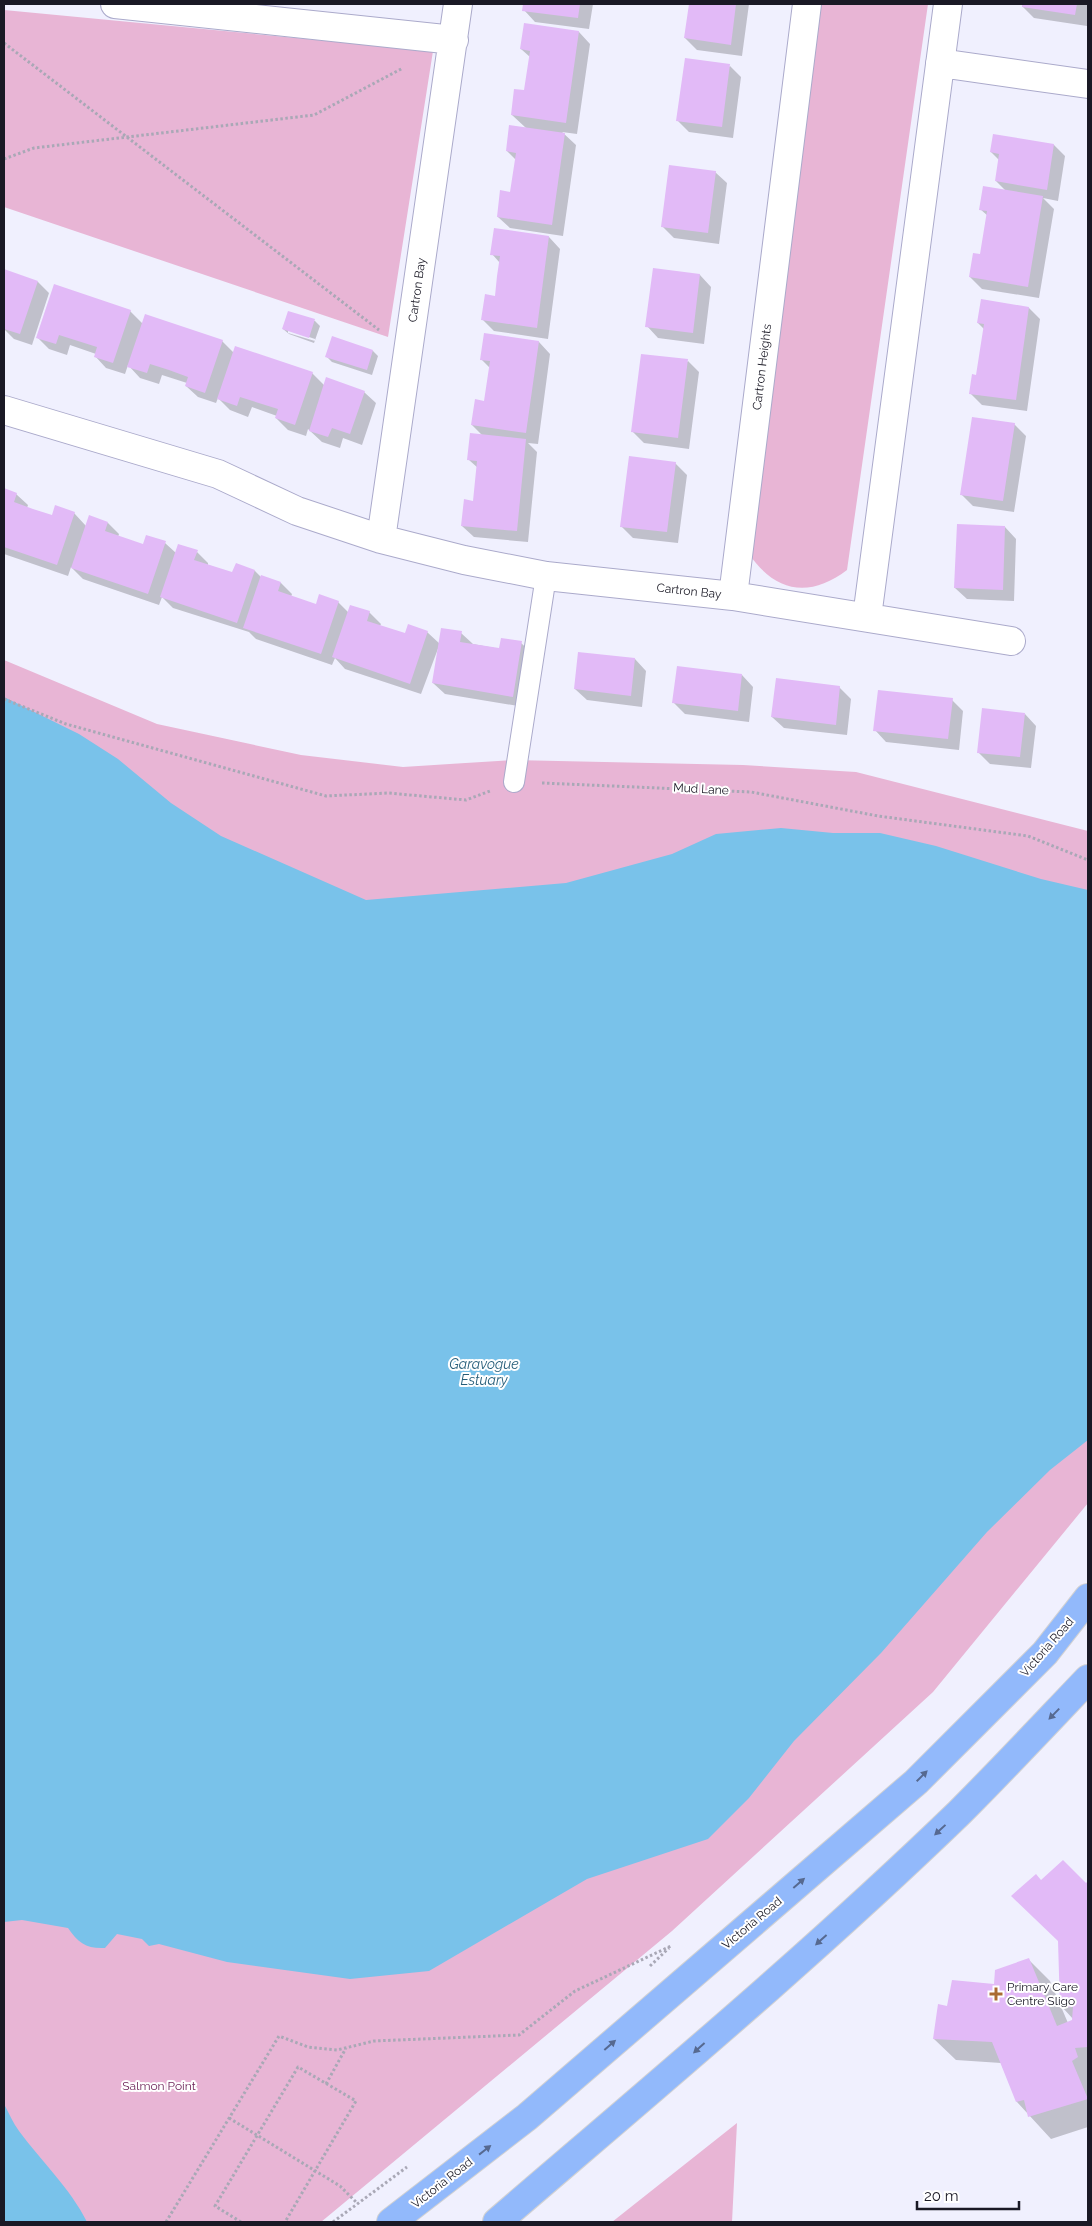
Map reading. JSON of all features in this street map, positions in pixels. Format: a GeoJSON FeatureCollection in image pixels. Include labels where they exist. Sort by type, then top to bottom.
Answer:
{"type":"FeatureCollection","features":[{"type":"Feature","properties":{"kind":"highway","name":"Victoria Road"},"geometry":{"type":"LineString","coordinates":[[391,2222],[527,2117],[916,1782],[1045,1653],[1088,1598]]}},
{"type":"Feature","properties":{"kind":"highway"},"geometry":{"type":"LineString","coordinates":[[496,2222],[664,2080],[837,1926],[959,1812],[1088,1680]]}},
{"type":"Feature","properties":{"kind":"street"},"geometry":{"type":"LineString","coordinates":[[115,4],[454,40]]}},
{"type":"Feature","properties":{"kind":"street","name":"Cartron Bay"},"geometry":{"type":"LineString","coordinates":[[381,539],[458,4]]}},
{"type":"Feature","properties":{"kind":"street","name":"Cartron Heights"},"geometry":{"type":"LineString","coordinates":[[733,596],[807,4]]}},
{"type":"Feature","properties":{"kind":"street"},"geometry":{"type":"LineString","coordinates":[[867,617],[948,4]]}},
{"type":"Feature","properties":{"kind":"street"},"geometry":{"type":"LineString","coordinates":[[940,63],[1088,84]]}},
{"type":"Feature","properties":{"kind":"street","name":"Cartron Bay"},"geometry":{"type":"LineString","coordinates":[[4,410],[218,474],[298,511],[381,539],[464,560],[546,576],[733,596]]}},
{"type":"Feature","properties":{"kind":"street"},"geometry":{"type":"LineString","coordinates":[[733,596],[1011,641]]}},
{"type":"Feature","properties":{"kind":"lane"},"geometry":{"type":"LineString","coordinates":[[514,782],[546,576]]}},
{"type":"Feature","properties":{"kind":"path"},"geometry":{"type":"LineString","coordinates":[[4,43],[125,137],[408,350]]}},
{"type":"Feature","properties":{"kind":"path"},"geometry":{"type":"LineString","coordinates":[[4,158],[34,148],[314,115],[408,65]]}},
{"type":"Feature","properties":{"kind":"path"},"geometry":{"type":"LineString","coordinates":[[4,699],[66,724],[326,796],[388,792],[466,800],[514,782]]}},
{"type":"Feature","properties":{"kind":"path","name":"Mud Lane"},"geometry":{"type":"LineString","coordinates":[[514,782],[752,792],[878,816],[1028,836],[1088,860]]}},
{"type":"Feature","properties":{"kind":"path"},"geometry":{"type":"LineString","coordinates":[[166,2222],[279,2036],[308,2047],[337,2050],[374,2041],[519,2035],[575,1991],[671,1946]]}},
{"type":"Feature","properties":{"kind":"path"},"geometry":{"type":"LineString","coordinates":[[326,2084],[346,2048]]}},
{"type":"Feature","properties":{"kind":"path"},"geometry":{"type":"LineString","coordinates":[[241,2222],[215,2206],[298,2067],[356,2101],[285,2222]]}},
{"type":"Feature","properties":{"kind":"path"},"geometry":{"type":"LineString","coordinates":[[229,2118],[340,2186],[357,2203]]}},
{"type":"Feature","properties":{"kind":"green space"},"geometry":{"type":"Polygon","coordinates":[[[819,4],[928,4],[847,570],[820,585],[807,588],[782,584],[770,577],[749,554],[819,4]]]}},
{"type":"Feature","properties":{"kind":"green space"},"geometry":{"type":"Polygon","coordinates":[[[4,10],[433,51],[388,337],[4,207],[4,10]]]}},
{"type":"Feature","properties":{"kind":"green space","name":"Garavogue Estuary"},"geometry":{"type":"Polygon","coordinates":[[[4,660],[157,724],[301,755],[403,767],[512,760],[743,765],[856,772],[1088,831],[1088,1503],[933,1692],[672,1931],[321,2222],[4,2222],[4,660]]]}},
{"type":"Feature","properties":{"kind":"green space"},"geometry":{"type":"Polygon","coordinates":[[[737,2123],[732,2222],[612,2222],[737,2123]]]}},
{"type":"Feature","properties":{"kind":"water","name":"Garavogue Estuary"},"geometry":{"type":"Polygon","coordinates":[[[4,697],[79,734],[118,759],[171,803],[221,836],[366,900],[566,883],[672,854],[716,834],[781,828],[833,833],[880,833],[936,846],[1041,879],[1088,890],[1088,1440],[1050,1470],[987,1532],[881,1653],[794,1741],[749,1798],[708,1839],[587,1879],[429,1971],[350,1979],[227,1962],[159,1944],[149,1946],[142,1939],[117,1934],[105,1948],[93,1947],[75,1938],[68,1928],[22,1920],[4,1922],[4,697]]]}},
{"type":"Feature","properties":{"kind":"water"},"geometry":{"type":"Polygon","coordinates":[[[4,2104],[19,2131],[64,2186],[87,2222],[4,2222],[4,2104]]]}},
{"type":"Feature","properties":{"kind":"building"},"geometry":{"type":"Polygon","coordinates":[[[523,4],[580,4],[578,18],[522,11],[523,4]]]}},
{"type":"Feature","properties":{"kind":"building"},"geometry":{"type":"Polygon","coordinates":[[[689,4],[736,4],[731,45],[684,38],[689,4]]]}},
{"type":"Feature","properties":{"kind":"building"},"geometry":{"type":"Polygon","coordinates":[[[1022,4],[1077,4],[1075,15],[1022,7],[1022,4]]]}},
{"type":"Feature","properties":{"kind":"building"},"geometry":{"type":"Polygon","coordinates":[[[524,23],[579,31],[566,123],[511,115],[514,89],[524,90],[530,51],[520,49],[524,23]]]}},
{"type":"Feature","properties":{"kind":"building"},"geometry":{"type":"Polygon","coordinates":[[[685,58],[730,64],[722,127],[676,121],[685,58]]]}},
{"type":"Feature","properties":{"kind":"building"},"geometry":{"type":"Polygon","coordinates":[[[509,125],[565,133],[552,225],[497,217],[500,190],[510,192],[516,153],[506,151],[509,125]]]}},
{"type":"Feature","properties":{"kind":"building"},"geometry":{"type":"Polygon","coordinates":[[[993,134],[1054,144],[1047,190],[995,181],[999,154],[990,152],[993,134]]]}},
{"type":"Feature","properties":{"kind":"building"},"geometry":{"type":"Polygon","coordinates":[[[669,165],[716,171],[708,233],[661,227],[669,165]]]}},
{"type":"Feature","properties":{"kind":"building"},"geometry":{"type":"Polygon","coordinates":[[[983,186],[1043,196],[1028,287],[969,277],[973,253],[980,254],[987,211],[979,210],[983,186]]]}},
{"type":"Feature","properties":{"kind":"building"},"geometry":{"type":"Polygon","coordinates":[[[494,228],[549,236],[537,328],[481,320],[485,294],[495,296],[500,256],[490,255],[494,228]]]}},
{"type":"Feature","properties":{"kind":"building"},"geometry":{"type":"Polygon","coordinates":[[[653,268],[700,274],[693,333],[645,327],[653,268]]]}},
{"type":"Feature","properties":{"kind":"building"},"geometry":{"type":"Polygon","coordinates":[[[4,269],[38,281],[20,334],[4,329],[4,269]]]}},
{"type":"Feature","properties":{"kind":"building"},"geometry":{"type":"Polygon","coordinates":[[[54,284],[131,310],[113,363],[94,357],[97,347],[59,335],[56,344],[36,338],[54,284]]]}},
{"type":"Feature","properties":{"kind":"building"},"geometry":{"type":"Polygon","coordinates":[[[981,299],[1029,307],[1016,400],[969,394],[972,374],[976,375],[984,324],[977,323],[981,299]]]}},
{"type":"Feature","properties":{"kind":"building"},"geometry":{"type":"Polygon","coordinates":[[[288,311],[315,319],[309,338],[282,329],[288,311]]]}},
{"type":"Feature","properties":{"kind":"building"},"geometry":{"type":"Polygon","coordinates":[[[145,314],[223,340],[205,393],[185,386],[188,377],[169,370],[150,364],[147,373],[127,367],[145,314]]]}},
{"type":"Feature","properties":{"kind":"building"},"geometry":{"type":"Polygon","coordinates":[[[484,333],[539,341],[526,433],[471,425],[475,399],[484,401],[490,361],[480,360],[484,333]]]}},
{"type":"Feature","properties":{"kind":"building"},"geometry":{"type":"Polygon","coordinates":[[[332,336],[373,350],[367,370],[325,357],[332,336]]]}},
{"type":"Feature","properties":{"kind":"building"},"geometry":{"type":"Polygon","coordinates":[[[235,346],[313,372],[295,425],[275,418],[278,409],[240,397],[237,406],[217,399],[235,346]]]}},
{"type":"Feature","properties":{"kind":"building"},"geometry":{"type":"Polygon","coordinates":[[[641,354],[688,359],[678,438],[631,432],[641,354]]]}},
{"type":"Feature","properties":{"kind":"building"},"geometry":{"type":"Polygon","coordinates":[[[326,377],[365,391],[350,434],[332,428],[328,437],[309,431],[326,377]]]}},
{"type":"Feature","properties":{"kind":"building"},"geometry":{"type":"Polygon","coordinates":[[[972,417],[1015,423],[1003,501],[960,495],[972,417]]]}},
{"type":"Feature","properties":{"kind":"building"},"geometry":{"type":"Polygon","coordinates":[[[470,433],[526,439],[517,531],[461,526],[464,499],[473,501],[477,461],[467,460],[470,433]]]}},
{"type":"Feature","properties":{"kind":"building"},"geometry":{"type":"Polygon","coordinates":[[[629,456],[676,462],[667,532],[620,527],[629,456]]]}},
{"type":"Feature","properties":{"kind":"building"},"geometry":{"type":"Polygon","coordinates":[[[4,488],[17,493],[14,502],[33,509],[52,515],[55,505],[75,512],[57,565],[4,547],[4,488]]]}},
{"type":"Feature","properties":{"kind":"building"},"geometry":{"type":"Polygon","coordinates":[[[89,515],[108,522],[105,531],[143,544],[146,535],[166,541],[148,594],[71,568],[89,515]]]}},
{"type":"Feature","properties":{"kind":"building"},"geometry":{"type":"Polygon","coordinates":[[[957,524],[1005,526],[1003,590],[954,588],[957,524]]]}},
{"type":"Feature","properties":{"kind":"building"},"geometry":{"type":"Polygon","coordinates":[[[178,544],[198,550],[194,560],[232,572],[236,563],[255,570],[237,623],[160,597],[178,544]]]}},
{"type":"Feature","properties":{"kind":"building"},"geometry":{"type":"Polygon","coordinates":[[[261,575],[281,582],[278,591],[316,604],[319,594],[339,601],[321,654],[243,628],[261,575]]]}},
{"type":"Feature","properties":{"kind":"building"},"geometry":{"type":"Polygon","coordinates":[[[350,605],[370,611],[367,621],[405,633],[408,624],[428,631],[410,684],[332,657],[350,605]]]}},
{"type":"Feature","properties":{"kind":"building"},"geometry":{"type":"Polygon","coordinates":[[[441,628],[462,631],[460,642],[499,648],[501,638],[522,641],[513,697],[432,683],[441,628]]]}},
{"type":"Feature","properties":{"kind":"building"},"geometry":{"type":"Polygon","coordinates":[[[578,652],[635,658],[631,696],[574,689],[578,652]]]}},
{"type":"Feature","properties":{"kind":"building"},"geometry":{"type":"Polygon","coordinates":[[[677,666],[742,674],[738,711],[672,703],[677,666]]]}},
{"type":"Feature","properties":{"kind":"building"},"geometry":{"type":"Polygon","coordinates":[[[776,678],[840,686],[836,725],[771,717],[776,678]]]}},
{"type":"Feature","properties":{"kind":"building"},"geometry":{"type":"Polygon","coordinates":[[[878,690],[953,698],[948,739],[873,731],[878,690]]]}},
{"type":"Feature","properties":{"kind":"building"},"geometry":{"type":"Polygon","coordinates":[[[982,708],[1025,713],[1020,757],[977,753],[982,708]]]}},
{"type":"Feature","properties":{"kind":"building","name":"Primary Care Centre Sligo"},"geometry":{"type":"Polygon","coordinates":[[[1063,1860],[1086,1883],[1088,1881],[1088,2047],[1075,2048],[1078,2057],[1072,2061],[1088,2099],[1028,2117],[1024,2100],[1016,2102],[992,2042],[933,2039],[938,2004],[947,2006],[952,1980],[994,1984],[995,1970],[1029,1958],[1057,2026],[1072,2020],[1073,2007],[1060,2008],[1058,1941],[1011,1896],[1036,1874],[1041,1880],[1063,1860]]]}},
{"type":"Feature","properties":{"kind":"place","name":"Primary Care Centre Sligo"},"geometry":{"type":"Point","coordinates":[996,1994]}},
{"type":"Feature","properties":{"kind":"park label","name":"Salmon Point"},"geometry":{"type":"Point","coordinates":[159,2086]}}]}
